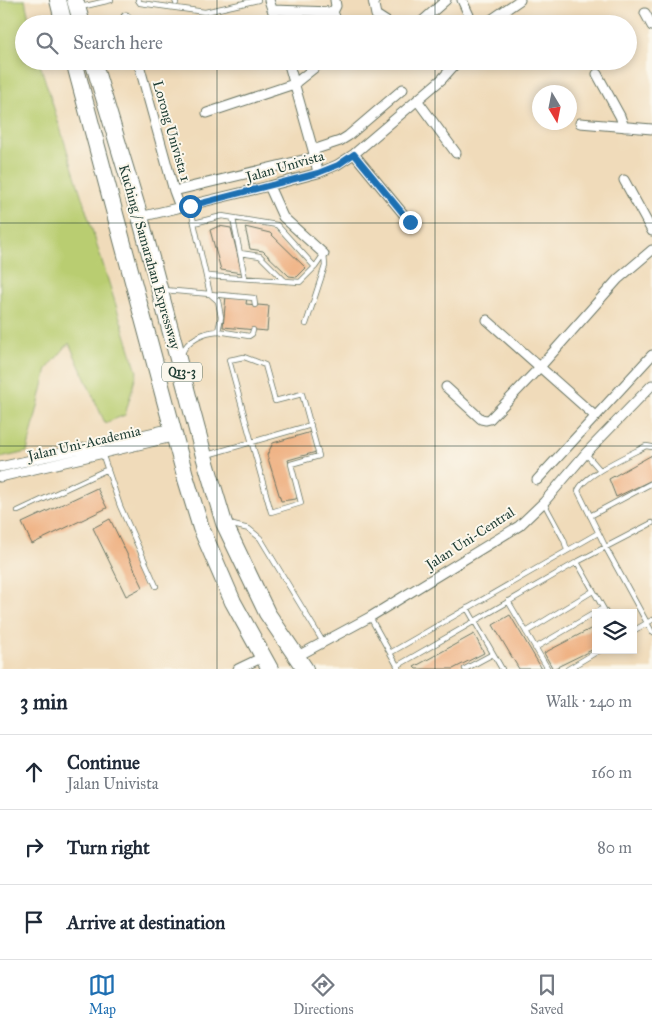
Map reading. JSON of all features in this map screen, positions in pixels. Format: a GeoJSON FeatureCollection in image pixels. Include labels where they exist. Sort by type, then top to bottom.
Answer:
{"type":"FeatureCollection","features":[{"type":"Feature","properties":{"kind":"highway"},"geometry":{"type":"LineString","coordinates":[[58,0],[62,15]]}},
{"type":"Feature","properties":{"kind":"highway","name":"Kuching / Samarahan Expressway"},"geometry":{"type":"LineString","coordinates":[[76,70],[173,432],[201,528],[233,602],[266,663]]}},
{"type":"Feature","properties":{"kind":"highway","name":"Kuching / Samarahan Expressway"},"geometry":{"type":"LineString","coordinates":[[96,70],[140,217],[204,456],[224,523],[267,614],[300,663]]}},
{"type":"Feature","properties":{"kind":"street"},"geometry":{"type":"LineString","coordinates":[[269,0],[274,15]]}},
{"type":"Feature","properties":{"kind":"street"},"geometry":{"type":"LineString","coordinates":[[334,15],[335,0]]}},
{"type":"Feature","properties":{"kind":"street"},"geometry":{"type":"LineString","coordinates":[[373,0],[376,15]]}},
{"type":"Feature","properties":{"kind":"street"},"geometry":{"type":"LineString","coordinates":[[428,15],[446,0]]}},
{"type":"Feature","properties":{"kind":"street"},"geometry":{"type":"LineString","coordinates":[[462,0],[469,15]]}},
{"type":"Feature","properties":{"kind":"street"},"geometry":{"type":"LineString","coordinates":[[498,15],[520,0]]}},
{"type":"Feature","properties":{"kind":"street"},"geometry":{"type":"LineString","coordinates":[[273,10],[333,12]]}},
{"type":"Feature","properties":{"kind":"street"},"geometry":{"type":"LineString","coordinates":[[645,13],[652,26]]}},
{"type":"Feature","properties":{"kind":"street","name":"Lorong Univista 1"},"geometry":{"type":"LineString","coordinates":[[140,70],[180,207]]}},
{"type":"Feature","properties":{"kind":"street"},"geometry":{"type":"LineString","coordinates":[[290,70],[318,173]]}},
{"type":"Feature","properties":{"kind":"street"},"geometry":{"type":"LineString","coordinates":[[207,112],[294,84],[312,70]]}},
{"type":"Feature","properties":{"kind":"street","name":"Jalan Univista"},"geometry":{"type":"LineString","coordinates":[[140,217],[269,186],[318,173],[338,165],[354,154],[418,100],[450,70]]}},
{"type":"Feature","properties":{"kind":"street"},"geometry":{"type":"LineString","coordinates":[[597,74],[624,127]]}},
{"type":"Feature","properties":{"kind":"street"},"geometry":{"type":"LineString","coordinates":[[174,191],[314,154],[348,136],[404,88]]}},
{"type":"Feature","properties":{"kind":"street"},"geometry":{"type":"LineString","coordinates":[[418,100],[456,153]]}},
{"type":"Feature","properties":{"kind":"street"},"geometry":{"type":"LineString","coordinates":[[580,123],[652,129]]}},
{"type":"Feature","properties":{"kind":"street"},"geometry":{"type":"LineString","coordinates":[[354,154],[410,222]]}},
{"type":"Feature","properties":{"kind":"street"},"geometry":{"type":"LineString","coordinates":[[624,180],[652,231]]}},
{"type":"Feature","properties":{"kind":"street"},"geometry":{"type":"LineString","coordinates":[[269,186],[283,217],[324,254]]}},
{"type":"Feature","properties":{"kind":"street"},"geometry":{"type":"LineString","coordinates":[[446,387],[481,419],[490,419],[539,368],[618,279],[652,250]]}},
{"type":"Feature","properties":{"kind":"street"},"geometry":{"type":"LineString","coordinates":[[487,320],[595,416]]}},
{"type":"Feature","properties":{"kind":"street"},"geometry":{"type":"LineString","coordinates":[[537,480],[652,355]]}},
{"type":"Feature","properties":{"kind":"street","name":"Jalan Uni-Central"},"geometry":{"type":"LineString","coordinates":[[300,663],[323,642],[370,617],[519,526],[544,502],[586,453],[651,390]]}},
{"type":"Feature","properties":{"kind":"street","name":"Jalan Uni-Academia"},"geometry":{"type":"LineString","coordinates":[[0,467],[164,430],[173,432],[168,438],[0,477]]}},
{"type":"Feature","properties":{"kind":"street"},"geometry":{"type":"LineString","coordinates":[[238,669],[266,663]]}},
{"type":"Feature","properties":{"kind":"lane"},"geometry":{"type":"LineString","coordinates":[[76,4],[111,0]]}},
{"type":"Feature","properties":{"kind":"lane"},"geometry":{"type":"LineString","coordinates":[[138,0],[140,3],[204,12],[258,0]]}},
{"type":"Feature","properties":{"kind":"lane"},"geometry":{"type":"LineString","coordinates":[[190,206],[208,276],[210,294],[218,301],[220,317],[218,331]]}},
{"type":"Feature","properties":{"kind":"lane"},"geometry":{"type":"LineString","coordinates":[[194,223],[222,216],[277,225],[316,267]]}},
{"type":"Feature","properties":{"kind":"lane"},"geometry":{"type":"LineString","coordinates":[[233,219],[245,278]]}},
{"type":"Feature","properties":{"kind":"lane"},"geometry":{"type":"LineString","coordinates":[[240,253],[260,256],[285,281]]}},
{"type":"Feature","properties":{"kind":"lane"},"geometry":{"type":"LineString","coordinates":[[208,276],[300,282],[316,267],[324,254]]}},
{"type":"Feature","properties":{"kind":"lane"},"geometry":{"type":"LineString","coordinates":[[306,324],[325,266],[324,254]]}},
{"type":"Feature","properties":{"kind":"lane"},"geometry":{"type":"LineString","coordinates":[[160,290],[254,298],[255,305]]}},
{"type":"Feature","properties":{"kind":"lane"},"geometry":{"type":"LineString","coordinates":[[180,361],[183,350],[194,339],[208,332],[218,331],[249,336],[253,330]]}},
{"type":"Feature","properties":{"kind":"lane"},"geometry":{"type":"LineString","coordinates":[[244,356],[265,365],[276,401],[302,394],[319,456],[291,464],[302,503],[271,512],[252,442],[229,360],[244,356]]}},
{"type":"Feature","properties":{"kind":"lane"},"geometry":{"type":"LineString","coordinates":[[204,456],[311,425]]}},
{"type":"Feature","properties":{"kind":"lane"},"geometry":{"type":"LineString","coordinates":[[652,447],[646,446],[600,470],[578,489],[578,494],[606,548],[650,622],[652,632]]}},
{"type":"Feature","properties":{"kind":"lane"},"geometry":{"type":"LineString","coordinates":[[102,453],[120,506],[156,586]]}},
{"type":"Feature","properties":{"kind":"lane"},"geometry":{"type":"LineString","coordinates":[[586,453],[600,470]]}},
{"type":"Feature","properties":{"kind":"lane"},"geometry":{"type":"LineString","coordinates":[[18,511],[108,469]]}},
{"type":"Feature","properties":{"kind":"lane"},"geometry":{"type":"LineString","coordinates":[[590,516],[652,483]]}},
{"type":"Feature","properties":{"kind":"lane"},"geometry":{"type":"LineString","coordinates":[[544,502],[564,540],[567,550]]}},
{"type":"Feature","properties":{"kind":"lane"},"geometry":{"type":"LineString","coordinates":[[224,523],[241,526],[260,538],[323,642]]}},
{"type":"Feature","properties":{"kind":"lane"},"geometry":{"type":"LineString","coordinates":[[370,617],[398,668],[508,601],[652,523]]}},
{"type":"Feature","properties":{"kind":"lane"},"geometry":{"type":"LineString","coordinates":[[390,653],[598,533]]}},
{"type":"Feature","properties":{"kind":"lane"},"geometry":{"type":"LineString","coordinates":[[577,562],[603,609]]}},
{"type":"Feature","properties":{"kind":"lane"},"geometry":{"type":"LineString","coordinates":[[526,632],[593,591]]}},
{"type":"Feature","properties":{"kind":"lane"},"geometry":{"type":"LineString","coordinates":[[508,601],[548,669]]}},
{"type":"Feature","properties":{"kind":"lane"},"geometry":{"type":"LineString","coordinates":[[467,608],[502,669]]}},
{"type":"Feature","properties":{"kind":"lane"},"geometry":{"type":"LineString","coordinates":[[535,648],[592,617]]}},
{"type":"Feature","properties":{"kind":"lane"},"geometry":{"type":"LineString","coordinates":[[637,629],[650,622]]}},
{"type":"Feature","properties":{"kind":"lane"},"geometry":{"type":"LineString","coordinates":[[465,669],[493,654]]}},
{"type":"Feature","properties":{"kind":"lane"},"geometry":{"type":"LineString","coordinates":[[568,669],[593,654]]}},
{"type":"Feature","properties":{"kind":"green space"},"geometry":{"type":"Polygon","coordinates":[[[0,0],[25,0],[28,15],[15,15],[15,70],[42,70],[137,372],[125,415],[105,423],[69,343],[47,369],[27,452],[0,458],[0,0]]]}},
{"type":"Feature","properties":{"kind":"building"},"geometry":{"type":"Polygon","coordinates":[[[219,226],[231,228],[242,273],[221,270],[210,230],[219,226]]]}},
{"type":"Feature","properties":{"kind":"building"},"geometry":{"type":"Polygon","coordinates":[[[245,227],[270,233],[306,268],[297,277],[289,276],[263,251],[250,249],[245,227]]]}},
{"type":"Feature","properties":{"kind":"building"},"geometry":{"type":"Polygon","coordinates":[[[226,296],[247,298],[246,304],[269,306],[267,331],[223,327],[226,296]]]}},
{"type":"Feature","properties":{"kind":"building"},"geometry":{"type":"Polygon","coordinates":[[[311,432],[316,452],[288,460],[298,496],[296,499],[281,501],[267,455],[273,443],[311,432]]]}},
{"type":"Feature","properties":{"kind":"building"},"geometry":{"type":"Polygon","coordinates":[[[652,455],[652,480],[616,497],[609,479],[652,455]]]}},
{"type":"Feature","properties":{"kind":"building"},"geometry":{"type":"Polygon","coordinates":[[[97,488],[107,508],[32,544],[22,523],[97,488]]]}},
{"type":"Feature","properties":{"kind":"building"},"geometry":{"type":"Polygon","coordinates":[[[110,519],[143,587],[126,596],[93,528],[110,519]]]}},
{"type":"Feature","properties":{"kind":"building"},"geometry":{"type":"Polygon","coordinates":[[[510,615],[542,669],[519,669],[493,625],[510,615]]]}},
{"type":"Feature","properties":{"kind":"building"},"geometry":{"type":"Polygon","coordinates":[[[592,628],[592,650],[553,669],[544,653],[592,628]]]}},
{"type":"Feature","properties":{"kind":"building"},"geometry":{"type":"Polygon","coordinates":[[[474,634],[484,653],[453,669],[416,669],[414,667],[474,634]]]}},
{"type":"Feature","properties":{"kind":"route"},"geometry":{"type":"LineString","coordinates":[[190,206],[318,173],[338,165],[354,154],[410,222]]}}]}
